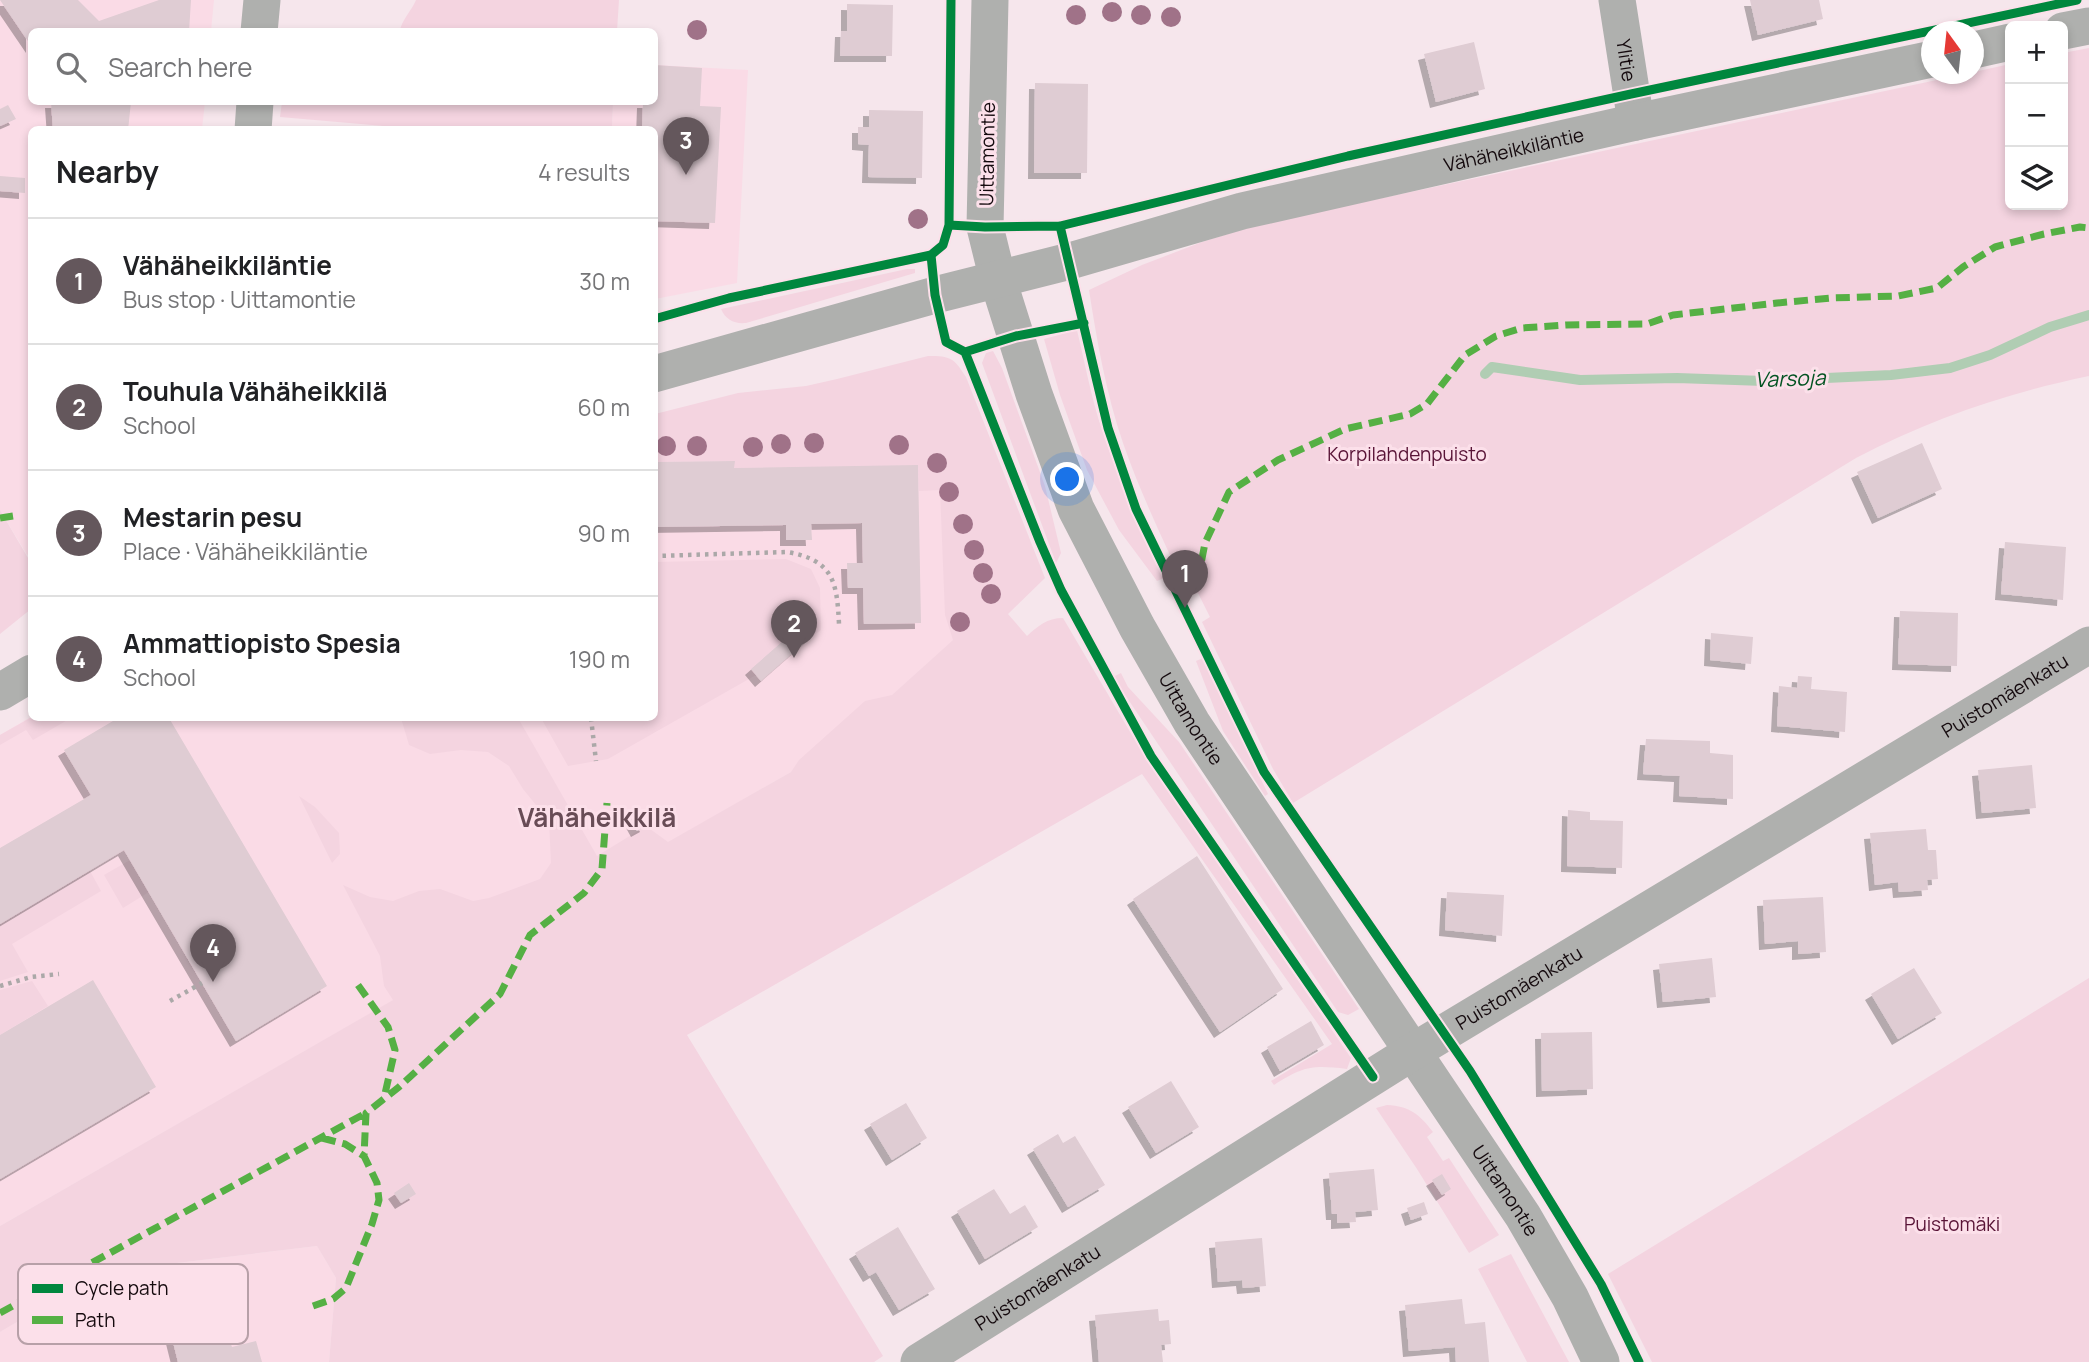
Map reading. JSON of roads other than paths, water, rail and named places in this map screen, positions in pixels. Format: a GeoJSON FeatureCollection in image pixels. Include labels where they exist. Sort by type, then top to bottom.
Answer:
{"type":"FeatureCollection","features":[{"type":"Feature","properties":{"kind":"street"},"geometry":{"type":"LineString","coordinates":[[259,28],[262,0]]}},
{"type":"Feature","properties":{"kind":"street","name":"Uittamontie"},"geometry":{"type":"LineString","coordinates":[[990,0],[985,227],[998,281],[1034,394],[1076,509],[1136,627],[1192,723],[1523,1216],[1570,1297],[1601,1362]]}},
{"type":"Feature","properties":{"kind":"street","name":"Ylitie"},"geometry":{"type":"LineString","coordinates":[[1617,0],[1636,122]]}},
{"type":"Feature","properties":{"kind":"street"},"geometry":{"type":"LineString","coordinates":[[2068,30],[2089,26]]}},
{"type":"Feature","properties":{"kind":"street"},"geometry":{"type":"LineString","coordinates":[[1984,48],[2005,43]]}},
{"type":"Feature","properties":{"kind":"street","name":"Vähäheikkiläntie"},"geometry":{"type":"LineString","coordinates":[[658,373],[935,295],[998,281],[1242,211],[1921,61]]}},
{"type":"Feature","properties":{"kind":"street"},"geometry":{"type":"LineString","coordinates":[[253,126],[254,105]]}},
{"type":"Feature","properties":{"kind":"street","name":"Puistomäenkatu"},"geometry":{"type":"LineString","coordinates":[[919,1362],[1414,1051],[2089,645]]}},
{"type":"Feature","properties":{"kind":"street"},"geometry":{"type":"LineString","coordinates":[[0,692],[28,675]]}},
{"type":"Feature","properties":{"kind":"waterway","name":"Varsoja"},"geometry":{"type":"LineString","coordinates":[[1485,374],[1492,367],[1580,380],[1677,378],[1764,381],[1891,375],[1950,368],[1990,355],[2050,327],[2089,315]]}},
{"type":"Feature","properties":{"kind":"place","name":"Mestarin pesu"},"geometry":{"type":"Point","coordinates":[686,175]}},
{"type":"Feature","properties":{"kind":"place","name":"Vähäheikkiläntie"},"geometry":{"type":"Point","coordinates":[1185,608]}},
{"type":"Feature","properties":{"kind":"place","name":"Touhula Vähäheikkilä"},"geometry":{"type":"Point","coordinates":[794,658]}},
{"type":"Feature","properties":{"kind":"place","name":"Ammattiopisto Spesia"},"geometry":{"type":"Point","coordinates":[213,982]}},
{"type":"Feature","properties":{"kind":"district","name":"Vähäheikkilä"},"geometry":{"type":"Point","coordinates":[597,818]}},
{"type":"Feature","properties":{"kind":"park label","name":"Korpilahdenpuisto"},"geometry":{"type":"Point","coordinates":[1407,454]}},
{"type":"Feature","properties":{"kind":"park label","name":"Puistomäki"},"geometry":{"type":"Point","coordinates":[1952,1224]}}]}
